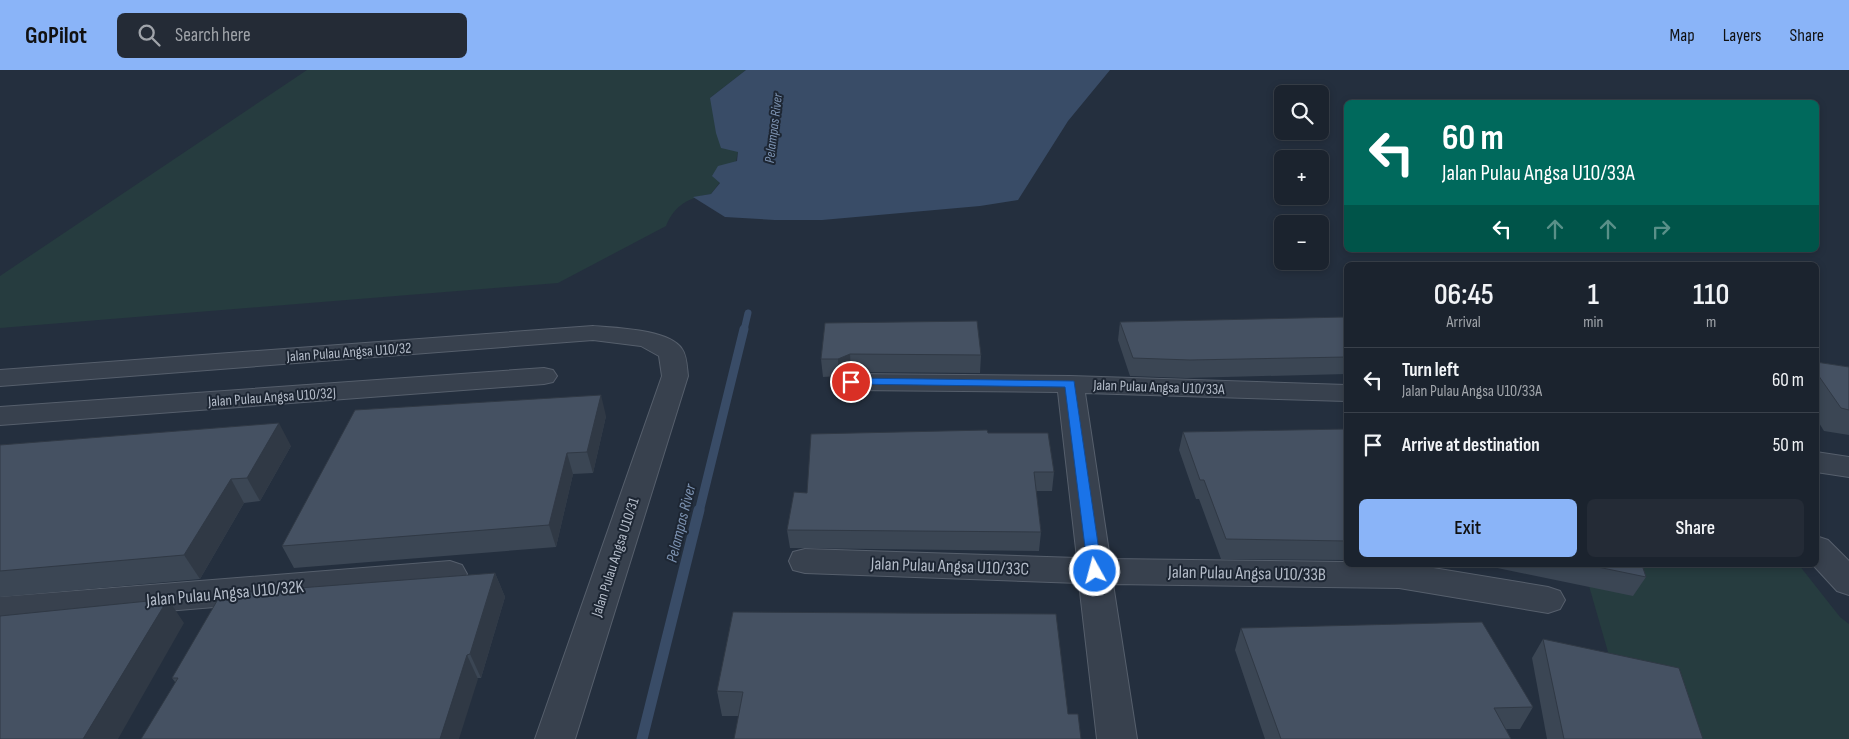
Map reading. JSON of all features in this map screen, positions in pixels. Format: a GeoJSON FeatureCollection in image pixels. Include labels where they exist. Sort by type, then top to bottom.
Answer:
{"type":"FeatureCollection","features":[{"type":"Feature","properties":{"kind":"street","name":"Jalan Pulau Angsa U10/32"},"geometry":{"type":"LineString","coordinates":[[11,377],[593,333],[647,339],[672,352],[675,376]]}},
{"type":"Feature","properties":{"kind":"street","name":"Jalan Pulau Angsa U10/32J"},"geometry":{"type":"LineString","coordinates":[[0,416],[544,376]]}},
{"type":"Feature","properties":{"kind":"street","name":"Jalan Pulau Angsa U10/31"},"geometry":{"type":"LineString","coordinates":[[555,739],[675,376]]}},
{"type":"Feature","properties":{"kind":"street"},"geometry":{"type":"LineString","coordinates":[[0,399],[11,377]]}},
{"type":"Feature","properties":{"kind":"street","name":"Jalan Pulau Angsa U10/33A"},"geometry":{"type":"LineString","coordinates":[[851,382],[1070,384],[1344,393]]}},
{"type":"Feature","properties":{"kind":"street"},"geometry":{"type":"LineString","coordinates":[[1070,384],[1117,739]]}},
{"type":"Feature","properties":{"kind":"street"},"geometry":{"type":"LineString","coordinates":[[1819,463],[1849,468]]}},
{"type":"Feature","properties":{"kind":"street"},"geometry":{"type":"LineString","coordinates":[[1819,551],[1849,582]]}},
{"type":"Feature","properties":{"kind":"street","name":"Jalan Pulau Angsa U10/33C"},"geometry":{"type":"LineString","coordinates":[[805,561],[1095,571]]}},
{"type":"Feature","properties":{"kind":"street","name":"Jalan Pulau Angsa U10/33B"},"geometry":{"type":"LineString","coordinates":[[1095,571],[1399,575],[1548,600]]}},
{"type":"Feature","properties":{"kind":"street","name":"Jalan Pulau Angsa U10/32K"},"geometry":{"type":"LineString","coordinates":[[0,611],[450,574]]}},
{"type":"Feature","properties":{"kind":"green space"},"geometry":{"type":"Polygon","coordinates":[[[307,70],[746,70],[710,98],[738,152],[736,161],[711,194],[689,200],[678,207],[666,226],[558,283],[0,328],[0,276],[307,70]]]}},
{"type":"Feature","properties":{"kind":"green space"},"geometry":{"type":"Polygon","coordinates":[[[1584,567],[1801,567],[1840,617],[1849,624],[1849,739],[1633,739],[1584,567]]]}},
{"type":"Feature","properties":{"kind":"water"},"geometry":{"type":"Polygon","coordinates":[[[746,70],[1110,70],[1068,121],[1018,200],[980,206],[822,220],[775,220],[725,217],[693,197],[711,194],[720,183],[712,176],[718,166],[737,161],[738,152],[721,148],[716,133],[710,98],[746,70]]]}},
{"type":"Feature","properties":{"kind":"building"},"geometry":{"type":"Polygon","coordinates":[[[1344,317],[1344,357],[1190,360],[1133,358],[1120,322],[1344,317]]]}},
{"type":"Feature","properties":{"kind":"building"},"geometry":{"type":"Polygon","coordinates":[[[977,321],[981,355],[850,354],[838,359],[821,359],[825,323],[977,321]]]}},
{"type":"Feature","properties":{"kind":"building"},"geometry":{"type":"Polygon","coordinates":[[[1819,362],[1849,367],[1849,410],[1841,408],[1819,376],[1819,362]]]}},
{"type":"Feature","properties":{"kind":"building"},"geometry":{"type":"Polygon","coordinates":[[[601,395],[587,452],[567,453],[549,525],[282,546],[355,410],[601,395]]]}},
{"type":"Feature","properties":{"kind":"building"},"geometry":{"type":"Polygon","coordinates":[[[279,423],[247,478],[231,479],[184,555],[0,571],[0,445],[279,423]]]}},
{"type":"Feature","properties":{"kind":"building"},"geometry":{"type":"Polygon","coordinates":[[[1344,429],[1344,541],[1226,539],[1204,480],[1200,480],[1183,432],[1344,429]]]}},
{"type":"Feature","properties":{"kind":"building"},"geometry":{"type":"Polygon","coordinates":[[[987,430],[988,433],[1048,433],[1054,472],[1034,472],[1041,532],[787,530],[794,492],[807,493],[811,434],[987,430]]]}},
{"type":"Feature","properties":{"kind":"building"},"geometry":{"type":"Polygon","coordinates":[[[1598,567],[1643,567],[1646,577],[1598,567]]]}},
{"type":"Feature","properties":{"kind":"building"},"geometry":{"type":"Polygon","coordinates":[[[495,573],[470,654],[467,655],[440,739],[141,739],[178,678],[172,678],[221,594],[495,573]]]}},
{"type":"Feature","properties":{"kind":"building"},"geometry":{"type":"Polygon","coordinates":[[[168,599],[83,739],[0,739],[0,616],[168,599]]]}},
{"type":"Feature","properties":{"kind":"building"},"geometry":{"type":"Polygon","coordinates":[[[733,612],[1056,614],[1068,714],[1078,714],[1081,739],[734,739],[743,692],[717,691],[733,612]]]}},
{"type":"Feature","properties":{"kind":"building"},"geometry":{"type":"Polygon","coordinates":[[[1482,622],[1533,707],[1494,708],[1511,739],[1281,739],[1241,628],[1482,622]]]}},
{"type":"Feature","properties":{"kind":"building"},"geometry":{"type":"Polygon","coordinates":[[[1543,639],[1679,668],[1703,739],[1564,739],[1543,639]]]}},
{"type":"Feature","properties":{"kind":"waterway","name":"Pelampas River"},"geometry":{"type":"LineString","coordinates":[[744,330],[748,313]]}},
{"type":"Feature","properties":{"kind":"waterway","name":"Pelampas River"},"geometry":{"type":"LineString","coordinates":[[699,512],[744,329]]}},
{"type":"Feature","properties":{"kind":"waterway","name":"Pelampas River"},"geometry":{"type":"LineString","coordinates":[[642,739],[699,510]]}},
{"type":"Feature","properties":{"kind":"route"},"geometry":{"type":"LineString","coordinates":[[851,382],[1070,384],[1095,571]]}}]}
